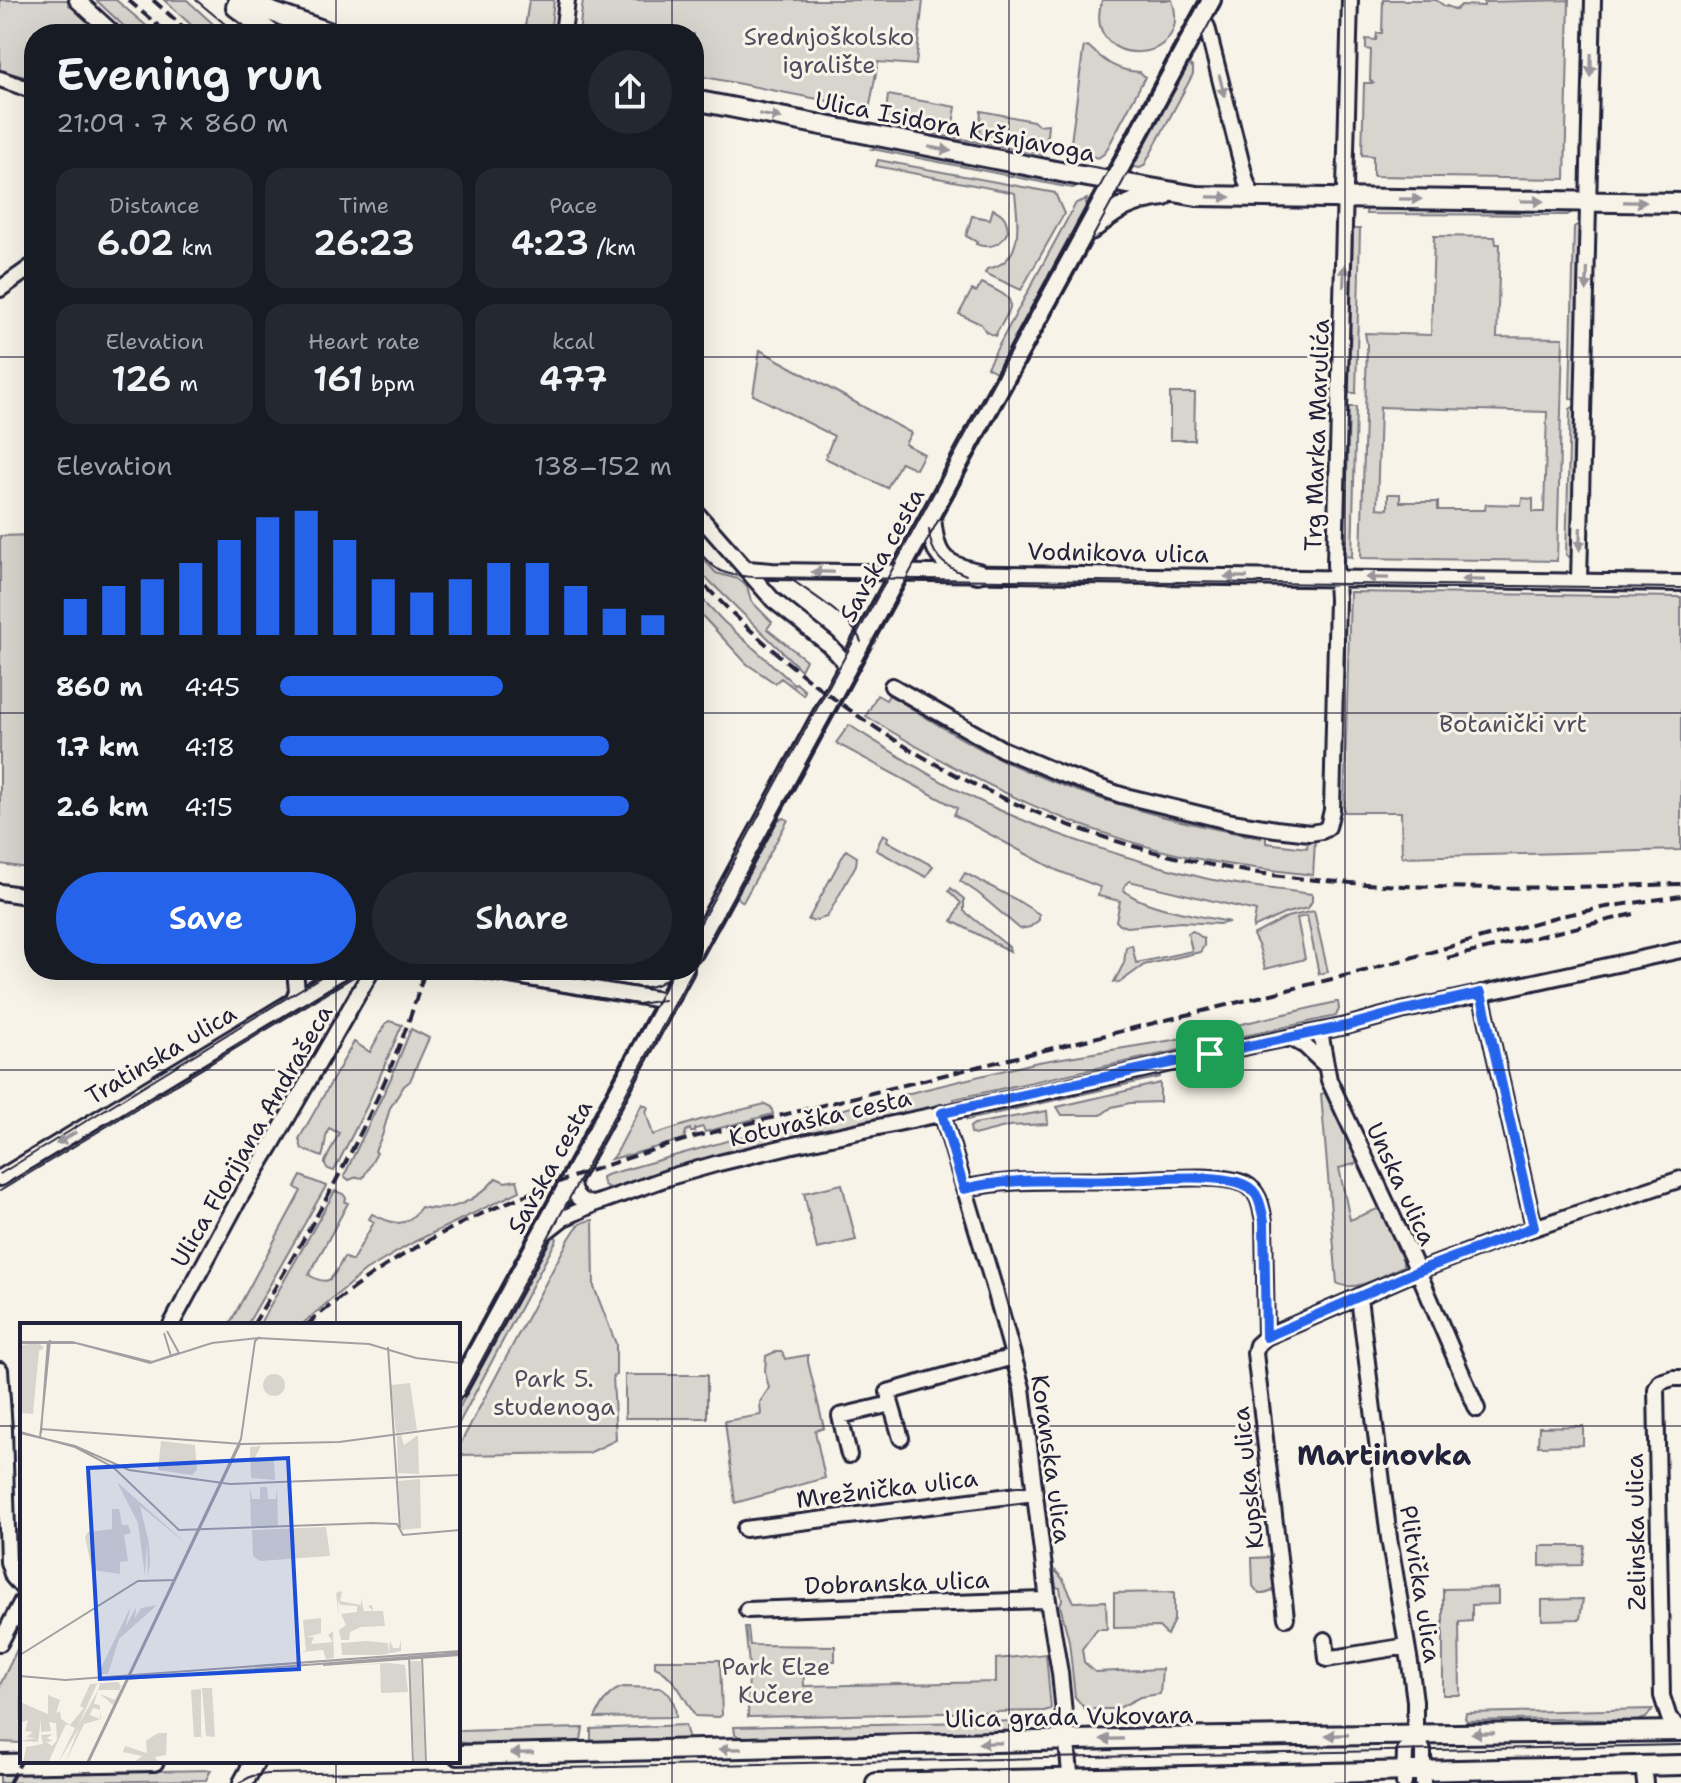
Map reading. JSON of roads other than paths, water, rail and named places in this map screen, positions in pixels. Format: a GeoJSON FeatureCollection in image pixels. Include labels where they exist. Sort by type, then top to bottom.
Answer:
{"type":"FeatureCollection","features":[{"type":"Feature","properties":{"kind":"main road","name":"Savska cesta"},"geometry":{"type":"LineString","coordinates":[[704,933],[1211,0]]}},
{"type":"Feature","properties":{"kind":"main road"},"geometry":{"type":"LineString","coordinates":[[236,4],[251,24]]}},
{"type":"Feature","properties":{"kind":"main road"},"geometry":{"type":"LineString","coordinates":[[236,4],[260,24]]}},
{"type":"Feature","properties":{"kind":"main road"},"geometry":{"type":"LineString","coordinates":[[236,4],[301,24]]}},
{"type":"Feature","properties":{"kind":"main road","name":"Ulica Isidora Kršnjavoga"},"geometry":{"type":"LineString","coordinates":[[704,102],[1183,194]]}},
{"type":"Feature","properties":{"kind":"main road"},"geometry":{"type":"LineString","coordinates":[[1082,238],[1112,213],[1132,202],[1183,194],[1681,203]]}},
{"type":"Feature","properties":{"kind":"main road"},"geometry":{"type":"LineString","coordinates":[[931,516],[935,547],[942,559],[956,568],[978,573]]}},
{"type":"Feature","properties":{"kind":"main road","name":"Savska cesta"},"geometry":{"type":"LineString","coordinates":[[460,1383],[679,980]]}},
{"type":"Feature","properties":{"kind":"main road","name":"Ulica grada Vukovara"},"geometry":{"type":"LineString","coordinates":[[460,1755],[1415,1733],[1681,1730]]}},
{"type":"Feature","properties":{"kind":"main road"},"geometry":{"type":"LineString","coordinates":[[243,1783],[254,1763]]}},
{"type":"Feature","properties":{"kind":"main road"},"geometry":{"type":"LineString","coordinates":[[876,1783],[1356,1773],[1404,1777],[1644,1775],[1681,1765]]}},
{"type":"Feature","properties":{"kind":"main road"},"geometry":{"type":"LineString","coordinates":[[1356,1773],[1373,1783]]}},
{"type":"Feature","properties":{"kind":"street"},"geometry":{"type":"LineString","coordinates":[[77,0],[103,24]]}},
{"type":"Feature","properties":{"kind":"street"},"geometry":{"type":"LineString","coordinates":[[564,24],[567,0]]}},
{"type":"Feature","properties":{"kind":"street","name":"Trg Marka Marulića"},"geometry":{"type":"LineString","coordinates":[[1350,0],[1336,578],[1681,583]]}},
{"type":"Feature","properties":{"kind":"street"},"geometry":{"type":"LineString","coordinates":[[1579,581],[1593,0]]}},
{"type":"Feature","properties":{"kind":"street"},"geometry":{"type":"LineString","coordinates":[[1201,19],[1207,27],[1246,181],[1256,197]]}},
{"type":"Feature","properties":{"kind":"street"},"geometry":{"type":"LineString","coordinates":[[0,79],[24,87]]}},
{"type":"Feature","properties":{"kind":"street"},"geometry":{"type":"LineString","coordinates":[[0,289],[24,272]]}},
{"type":"Feature","properties":{"kind":"street"},"geometry":{"type":"LineString","coordinates":[[704,521],[773,600],[828,644],[848,669]]}},
{"type":"Feature","properties":{"kind":"street","name":"Vodnikova ulica"},"geometry":{"type":"LineString","coordinates":[[747,569],[1336,578]]}},
{"type":"Feature","properties":{"kind":"street"},"geometry":{"type":"LineString","coordinates":[[892,686],[1002,749],[1121,795],[1232,822],[1310,833],[1322,831],[1330,824],[1332,810],[1336,578]]}},
{"type":"Feature","properties":{"kind":"street"},"geometry":{"type":"LineString","coordinates":[[0,892],[24,896]]}},
{"type":"Feature","properties":{"kind":"street","name":"Koturaška cesta"},"geometry":{"type":"LineString","coordinates":[[539,1237],[562,1219],[594,1204],[670,1177],[802,1143],[1320,1032],[1681,950]]}},
{"type":"Feature","properties":{"kind":"street"},"geometry":{"type":"LineString","coordinates":[[294,999],[296,980]]}},
{"type":"Feature","properties":{"kind":"street","name":"Tratinska ulica"},"geometry":{"type":"LineString","coordinates":[[0,1178],[327,980]]}},
{"type":"Feature","properties":{"kind":"street","name":"Ulica Florijana Andrašeca"},"geometry":{"type":"LineString","coordinates":[[172,1323],[239,1199],[366,980]]}},
{"type":"Feature","properties":{"kind":"street"},"geometry":{"type":"LineString","coordinates":[[540,980],[667,1001]]}},
{"type":"Feature","properties":{"kind":"street"},"geometry":{"type":"LineString","coordinates":[[1481,993],[1534,1227]]}},
{"type":"Feature","properties":{"kind":"street","name":"Unska ulica"},"geometry":{"type":"LineString","coordinates":[[1320,1032],[1329,1080],[1418,1271],[1477,1409]]}},
{"type":"Feature","properties":{"kind":"street","name":"Unska ulica"},"geometry":{"type":"LineString","coordinates":[[1291,1038],[1305,1046],[1325,1065]]}},
{"type":"Feature","properties":{"kind":"street","name":"Koranska ulica"},"geometry":{"type":"LineString","coordinates":[[942,1113],[1022,1388],[1048,1601],[1059,1660],[1071,1781]]}},
{"type":"Feature","properties":{"kind":"street"},"geometry":{"type":"LineString","coordinates":[[570,1179],[579,1200],[594,1204]]}},
{"type":"Feature","properties":{"kind":"street"},"geometry":{"type":"LineString","coordinates":[[964,1189],[997,1183],[1173,1179],[1233,1180],[1248,1186],[1260,1202],[1264,1221],[1266,1337],[1418,1271],[1534,1227],[1681,1179]]}},
{"type":"Feature","properties":{"kind":"street","name":"Plitvička ulica"},"geometry":{"type":"LineString","coordinates":[[1359,1298],[1392,1563],[1415,1701],[1415,1733]]}},
{"type":"Feature","properties":{"kind":"street","name":"Kupska ulica"},"geometry":{"type":"LineString","coordinates":[[1266,1337],[1257,1345],[1255,1353],[1286,1618]]}},
{"type":"Feature","properties":{"kind":"street"},"geometry":{"type":"LineString","coordinates":[[901,1438],[888,1392],[1013,1357]]}},
{"type":"Feature","properties":{"kind":"street"},"geometry":{"type":"LineString","coordinates":[[0,1370],[8,1562],[13,1577],[20,1585]]}},
{"type":"Feature","properties":{"kind":"street","name":"Zelinska ulica"},"geometry":{"type":"LineString","coordinates":[[1663,1704],[1656,1389],[1660,1382],[1681,1378]]}},
{"type":"Feature","properties":{"kind":"street"},"geometry":{"type":"LineString","coordinates":[[849,1455],[840,1416],[891,1404]]}},
{"type":"Feature","properties":{"kind":"street","name":"Mrežnička ulica"},"geometry":{"type":"LineString","coordinates":[[745,1529],[1034,1493]]}},
{"type":"Feature","properties":{"kind":"street","name":"Dobranska ulica"},"geometry":{"type":"LineString","coordinates":[[747,1610],[1048,1601]]}},
{"type":"Feature","properties":{"kind":"street"},"geometry":{"type":"LineString","coordinates":[[0,1643],[20,1605]]}},
{"type":"Feature","properties":{"kind":"street"},"geometry":{"type":"LineString","coordinates":[[1325,1640],[1327,1659],[1407,1646]]}},
{"type":"Feature","properties":{"kind":"street"},"geometry":{"type":"LineString","coordinates":[[1663,1704],[1673,1723],[1681,1730]]}},
{"type":"Feature","properties":{"kind":"street"},"geometry":{"type":"LineString","coordinates":[[1638,1731],[1655,1719],[1663,1704]]}},
{"type":"Feature","properties":{"kind":"street"},"geometry":{"type":"LineString","coordinates":[[1415,1733],[1423,1751],[1423,1777]]}},
{"type":"Feature","properties":{"kind":"street"},"geometry":{"type":"LineString","coordinates":[[1404,1777],[1405,1751],[1415,1733]]}},
{"type":"Feature","properties":{"kind":"tram line"},"geometry":{"type":"LineString","coordinates":[[196,0],[225,24]]}},
{"type":"Feature","properties":{"kind":"tram line"},"geometry":{"type":"LineString","coordinates":[[704,917],[1201,0]]}},
{"type":"Feature","properties":{"kind":"tram line"},"geometry":{"type":"LineString","coordinates":[[704,950],[1222,0]]}},
{"type":"Feature","properties":{"kind":"tram line"},"geometry":{"type":"LineString","coordinates":[[929,529],[932,546],[939,558],[966,575]]}},
{"type":"Feature","properties":{"kind":"tram line"},"geometry":{"type":"LineString","coordinates":[[704,557],[719,570],[754,577],[1681,588]]}},
{"type":"Feature","properties":{"kind":"tram line"},"geometry":{"type":"LineString","coordinates":[[788,577],[840,615],[861,642]]}},
{"type":"Feature","properties":{"kind":"tram line"},"geometry":{"type":"LineString","coordinates":[[0,1174],[316,980]]}},
{"type":"Feature","properties":{"kind":"tram line"},"geometry":{"type":"LineString","coordinates":[[0,1191],[348,980]]}},
{"type":"Feature","properties":{"kind":"tram line"},"geometry":{"type":"LineString","coordinates":[[492,980],[638,1004],[664,1000]]}},
{"type":"Feature","properties":{"kind":"tram line"},"geometry":{"type":"LineString","coordinates":[[595,980],[638,987],[655,985],[664,980]]}},
{"type":"Feature","properties":{"kind":"tram line"},"geometry":{"type":"LineString","coordinates":[[460,1364],[669,980]]}},
{"type":"Feature","properties":{"kind":"tram line"},"geometry":{"type":"LineString","coordinates":[[460,1400],[688,980]]}},
{"type":"Feature","properties":{"kind":"tram line"},"geometry":{"type":"LineString","coordinates":[[239,1783],[252,1776],[268,1774],[1681,1745]]}},
{"type":"Feature","properties":{"kind":"railway"},"geometry":{"type":"LineString","coordinates":[[128,0],[156,24]]}},
{"type":"Feature","properties":{"kind":"railway"},"geometry":{"type":"LineString","coordinates":[[153,0],[180,24]]}},
{"type":"Feature","properties":{"kind":"railway"},"geometry":{"type":"LineString","coordinates":[[704,584],[753,632],[816,685],[883,732],[953,774],[1027,808],[1104,837],[1183,859],[1317,880],[1473,888],[1681,884]]}},
{"type":"Feature","properties":{"kind":"railway"},"geometry":{"type":"LineString","coordinates":[[310,1323],[396,1259],[442,1233],[539,1190],[694,1137],[1360,972],[1556,917],[1681,896]]}},
{"type":"Feature","properties":{"kind":"railway"},"geometry":{"type":"LineString","coordinates":[[1447,958],[1634,914]]}},
{"type":"Feature","properties":{"kind":"railway"},"geometry":{"type":"LineString","coordinates":[[254,1323],[351,1153],[392,1063],[422,980]]}},
{"type":"Feature","properties":{"kind":"railway"},"geometry":{"type":"LineString","coordinates":[[9,1783],[20,1763]]}},
{"type":"Feature","properties":{"kind":"district","name":"Martinovka"},"geometry":{"type":"Point","coordinates":[1384,1455]}},
{"type":"Feature","properties":{"kind":"park label","name":"Srednjoškolsko igralište"},"geometry":{"type":"Point","coordinates":[829,51]}},
{"type":"Feature","properties":{"kind":"park label","name":"Botanički vrt"},"geometry":{"type":"Point","coordinates":[1513,724]}},
{"type":"Feature","properties":{"kind":"park label","name":"Park 5. studenoga"},"geometry":{"type":"Point","coordinates":[554,1393]}},
{"type":"Feature","properties":{"kind":"park label","name":"Park Elze Kučere"},"geometry":{"type":"Point","coordinates":[776,1681]}}]}
